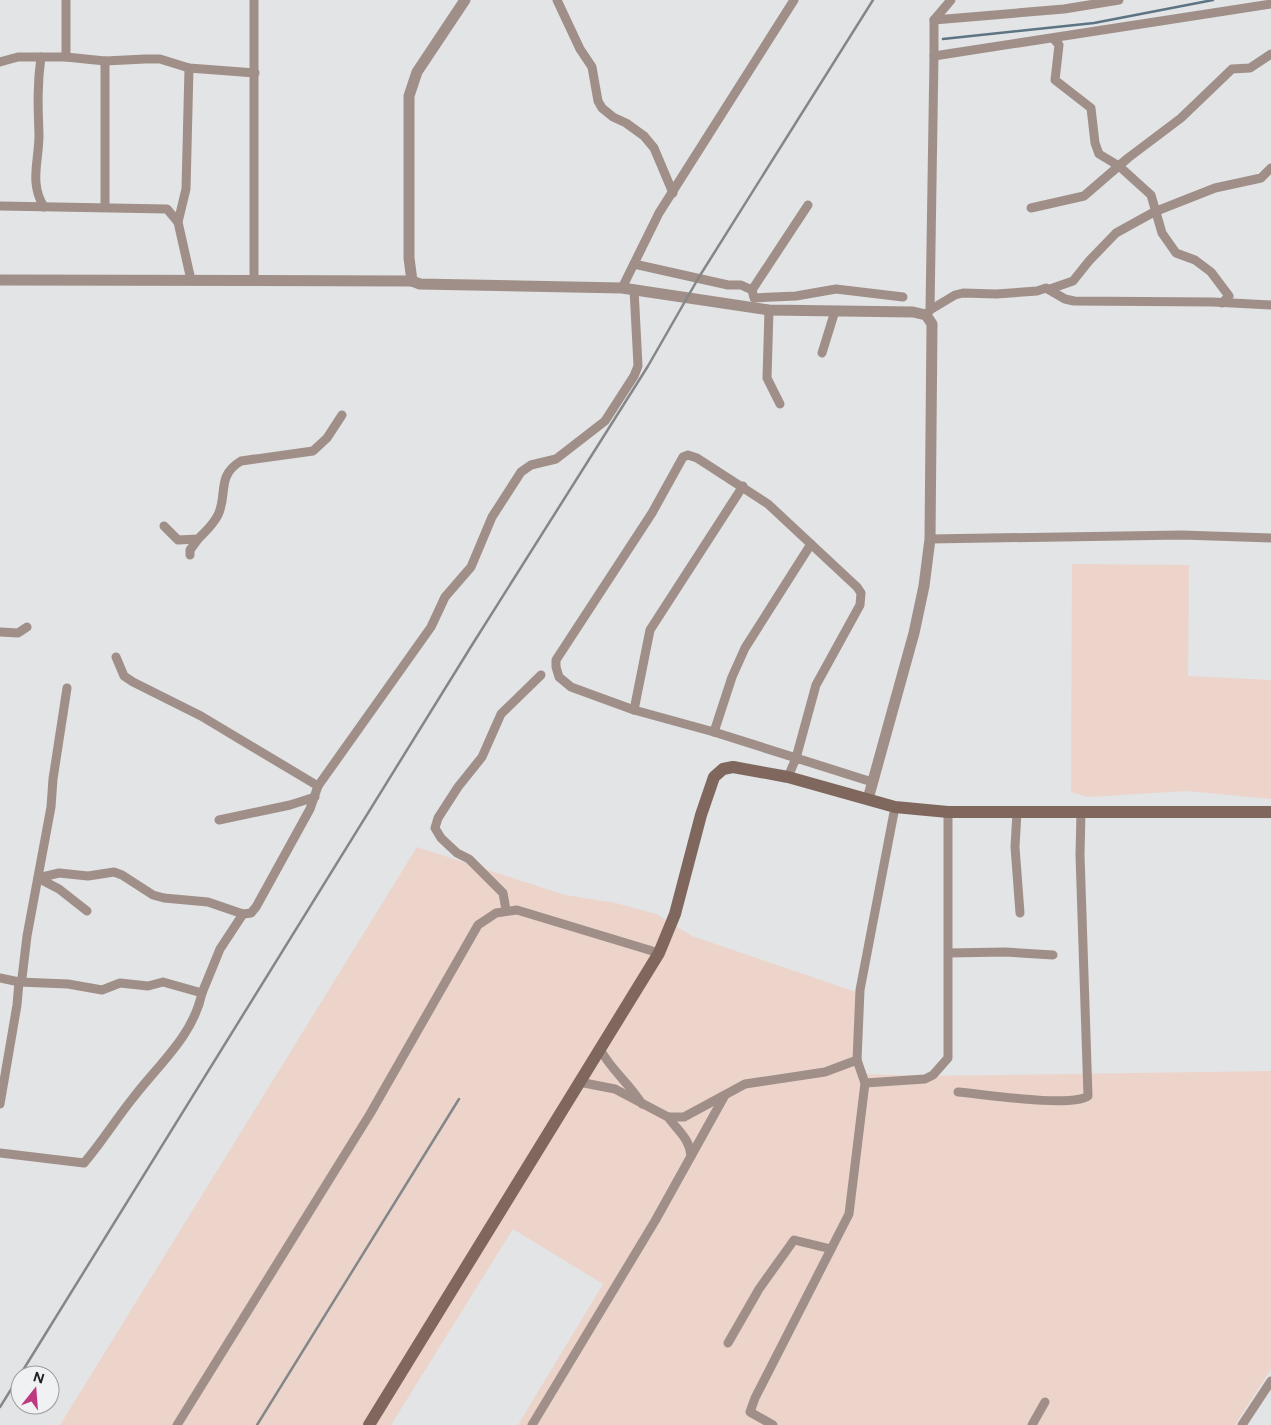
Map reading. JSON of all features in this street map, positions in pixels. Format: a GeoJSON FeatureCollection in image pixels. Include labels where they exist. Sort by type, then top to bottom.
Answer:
{"type":"FeatureCollection","features":[{"type":"Feature","properties":{"kind":"main road"},"geometry":{"type":"LineString","coordinates":[[369,1425],[659,954],[675,914],[701,815],[714,777],[723,769],[733,767],[788,777],[895,807],[948,812],[1271,812]]}},
{"type":"Feature","properties":{"kind":"street"},"geometry":{"type":"LineString","coordinates":[[66,0],[66,58]]}},
{"type":"Feature","properties":{"kind":"street"},"geometry":{"type":"LineString","coordinates":[[254,0],[254,280]]}},
{"type":"Feature","properties":{"kind":"street"},"geometry":{"type":"LineString","coordinates":[[412,281],[409,258],[409,96],[417,72],[465,0]]}},
{"type":"Feature","properties":{"kind":"street"},"geometry":{"type":"LineString","coordinates":[[557,0],[580,49],[594,72],[598,101],[602,108],[612,117],[626,123],[644,136],[654,148],[673,193]]}},
{"type":"Feature","properties":{"kind":"street"},"geometry":{"type":"LineString","coordinates":[[622,288],[659,213],[794,0]]}},
{"type":"Feature","properties":{"kind":"street"},"geometry":{"type":"LineString","coordinates":[[868,800],[914,633],[930,539],[933,330],[928,313],[934,20],[951,0]]}},
{"type":"Feature","properties":{"kind":"street"},"geometry":{"type":"LineString","coordinates":[[934,20],[1064,9],[1119,0]]}},
{"type":"Feature","properties":{"kind":"street"},"geometry":{"type":"LineString","coordinates":[[934,56],[1271,4]]}},
{"type":"Feature","properties":{"kind":"street"},"geometry":{"type":"LineString","coordinates":[[1054,39],[1059,46],[1055,80],[1091,108],[1095,143],[1099,154],[1119,166],[1150,195],[1162,233],[1176,253],[1195,260],[1211,272],[1229,296],[1222,303]]}},
{"type":"Feature","properties":{"kind":"street"},"geometry":{"type":"LineString","coordinates":[[1031,208],[1084,196],[1181,118],[1232,69],[1250,68],[1271,54]]}},
{"type":"Feature","properties":{"kind":"street"},"geometry":{"type":"LineString","coordinates":[[41,57],[36,96],[39,134],[35,174],[36,195],[44,207]]}},
{"type":"Feature","properties":{"kind":"street"},"geometry":{"type":"LineString","coordinates":[[0,58],[41,57],[105,61],[160,59],[188,68],[255,73]]}},
{"type":"Feature","properties":{"kind":"street"},"geometry":{"type":"LineString","coordinates":[[0,62],[10,58]]}},
{"type":"Feature","properties":{"kind":"street"},"geometry":{"type":"LineString","coordinates":[[105,61],[105,207]]}},
{"type":"Feature","properties":{"kind":"street"},"geometry":{"type":"LineString","coordinates":[[178,222],[186,189],[188,68]]}},
{"type":"Feature","properties":{"kind":"street"},"geometry":{"type":"LineString","coordinates":[[0,280],[412,281],[420,284],[622,288],[770,310],[928,313],[955,295],[964,293],[996,294],[1037,291],[1046,288],[1050,289],[1073,281],[1116,233],[1154,212],[1215,188],[1261,178],[1271,168]]}},
{"type":"Feature","properties":{"kind":"street"},"geometry":{"type":"LineString","coordinates":[[0,206],[162,208],[172,212],[178,222],[191,280]]}},
{"type":"Feature","properties":{"kind":"street"},"geometry":{"type":"LineString","coordinates":[[808,206],[752,290],[754,298],[796,296],[836,289],[903,297]]}},
{"type":"Feature","properties":{"kind":"street"},"geometry":{"type":"LineString","coordinates":[[634,264],[728,285],[741,285],[752,290]]}},
{"type":"Feature","properties":{"kind":"street"},"geometry":{"type":"LineString","coordinates":[[38,878],[58,873],[88,876],[114,872],[153,895],[164,898],[208,902],[243,914],[251,913],[315,797],[318,786],[431,627],[445,597],[472,567],[492,517],[521,472],[531,465],[556,459],[605,420],[634,376],[638,366],[634,289]]}},
{"type":"Feature","properties":{"kind":"street"},"geometry":{"type":"LineString","coordinates":[[1050,289],[1065,299],[1074,301],[1271,305]]}},
{"type":"Feature","properties":{"kind":"street"},"geometry":{"type":"LineString","coordinates":[[770,310],[767,378],[780,404]]}},
{"type":"Feature","properties":{"kind":"street"},"geometry":{"type":"LineString","coordinates":[[822,352],[835,312]]}},
{"type":"Feature","properties":{"kind":"street"},"geometry":{"type":"LineString","coordinates":[[190,555],[190,550],[219,514],[222,485],[233,466],[241,461],[313,450],[327,438],[342,415]]}},
{"type":"Feature","properties":{"kind":"street"},"geometry":{"type":"LineString","coordinates":[[788,777],[796,758],[816,685],[860,605],[861,594],[857,587],[768,504],[743,486],[697,458],[688,455],[683,457],[652,513],[556,660],[556,668],[564,683],[634,710],[714,732],[796,758],[872,782]]}},
{"type":"Feature","properties":{"kind":"street"},"geometry":{"type":"LineString","coordinates":[[634,710],[650,630],[743,486]]}},
{"type":"Feature","properties":{"kind":"street"},"geometry":{"type":"LineString","coordinates":[[164,526],[178,540],[198,539]]}},
{"type":"Feature","properties":{"kind":"street"},"geometry":{"type":"LineString","coordinates":[[930,539],[1173,535],[1271,538]]}},
{"type":"Feature","properties":{"kind":"street"},"geometry":{"type":"LineString","coordinates":[[714,732],[732,677],[745,648],[811,544]]}},
{"type":"Feature","properties":{"kind":"street"},"geometry":{"type":"LineString","coordinates":[[0,632],[18,634],[27,627]]}},
{"type":"Feature","properties":{"kind":"street"},"geometry":{"type":"LineString","coordinates":[[116,657],[124,676],[133,682],[200,716],[318,786]]}},
{"type":"Feature","properties":{"kind":"street"},"geometry":{"type":"LineString","coordinates":[[506,910],[503,893],[469,859],[457,853],[441,838],[436,828],[438,818],[458,787],[482,757],[501,714],[541,675]]}},
{"type":"Feature","properties":{"kind":"street"},"geometry":{"type":"LineString","coordinates":[[0,1104],[17,1005],[18,982],[22,978],[26,936],[38,878],[67,688]]}},
{"type":"Feature","properties":{"kind":"street"},"geometry":{"type":"LineString","coordinates":[[219,820],[290,805],[315,797]]}},
{"type":"Feature","properties":{"kind":"street"},"geometry":{"type":"LineString","coordinates":[[773,1425],[750,1412],[755,1398],[849,1214],[865,1083],[857,1060],[860,990],[895,807]]}},
{"type":"Feature","properties":{"kind":"street"},"geometry":{"type":"LineString","coordinates":[[865,1083],[924,1079],[933,1075],[948,1058],[948,812]]}},
{"type":"Feature","properties":{"kind":"street"},"geometry":{"type":"LineString","coordinates":[[1017,812],[1015,847],[1020,913]]}},
{"type":"Feature","properties":{"kind":"street"},"geometry":{"type":"LineString","coordinates":[[958,1092],[1059,1101],[1084,1099],[1088,1096],[1080,855],[1081,812]]}},
{"type":"Feature","properties":{"kind":"street"},"geometry":{"type":"LineString","coordinates":[[38,878],[59,889],[88,911]]}},
{"type":"Feature","properties":{"kind":"street"},"geometry":{"type":"LineString","coordinates":[[177,1425],[370,1114],[478,925],[487,918],[506,910],[534,914],[659,954]]}},
{"type":"Feature","properties":{"kind":"street"},"geometry":{"type":"LineString","coordinates":[[0,1153],[84,1163],[129,1103],[181,1041],[198,1012],[202,992],[220,949],[243,914]]}},
{"type":"Feature","properties":{"kind":"street"},"geometry":{"type":"LineString","coordinates":[[949,953],[1005,952],[1053,955]]}},
{"type":"Feature","properties":{"kind":"street"},"geometry":{"type":"LineString","coordinates":[[0,978],[18,982],[68,984],[102,990],[120,983],[148,986],[163,982],[202,992]]}},
{"type":"Feature","properties":{"kind":"street"},"geometry":{"type":"LineString","coordinates":[[600,1049],[608,1064],[631,1086],[642,1105]]}},
{"type":"Feature","properties":{"kind":"street"},"geometry":{"type":"LineString","coordinates":[[668,1117],[684,1116],[745,1084],[825,1072],[857,1060]]}},
{"type":"Feature","properties":{"kind":"street"},"geometry":{"type":"LineString","coordinates":[[580,1082],[615,1089],[642,1105],[668,1117],[691,1146],[691,1157]]}},
{"type":"Feature","properties":{"kind":"street"},"geometry":{"type":"LineString","coordinates":[[532,1425],[691,1157],[725,1095]]}},
{"type":"Feature","properties":{"kind":"street"},"geometry":{"type":"LineString","coordinates":[[728,1343],[759,1289],[794,1240],[831,1249]]}},
{"type":"Feature","properties":{"kind":"street"},"geometry":{"type":"LineString","coordinates":[[1242,1425],[1271,1381]]}},
{"type":"Feature","properties":{"kind":"street"},"geometry":{"type":"LineString","coordinates":[[1032,1425],[1045,1402]]}},
{"type":"Feature","properties":{"kind":"shaded area"},"geometry":{"type":"Polygon","coordinates":[[[1072,564],[1189,565],[1188,676],[1271,680],[1271,799],[1187,791],[1088,797],[1071,792],[1072,564]]]}},
{"type":"Feature","properties":{"kind":"shaded area"},"geometry":{"type":"Polygon","coordinates":[[[417,847],[565,895],[616,903],[656,914],[692,936],[862,994],[858,1036],[864,1074],[926,1076],[1271,1071],[1271,1369],[1235,1425],[518,1425],[603,1284],[513,1229],[391,1425],[60,1425],[417,847]]]}},
{"type":"Feature","properties":{"kind":"waterway"},"geometry":{"type":"LineString","coordinates":[[943,39],[1094,23],[1213,0]]}},
{"type":"Feature","properties":{"kind":"railway"},"geometry":{"type":"LineString","coordinates":[[26,1365],[472,645],[648,366],[699,277],[873,0]]}},
{"type":"Feature","properties":{"kind":"railway"},"geometry":{"type":"LineString","coordinates":[[257,1425],[459,1099]]}},
{"type":"Feature","properties":{"kind":"railway"},"geometry":{"type":"LineString","coordinates":[[0,1407],[10,1391]]}}]}
